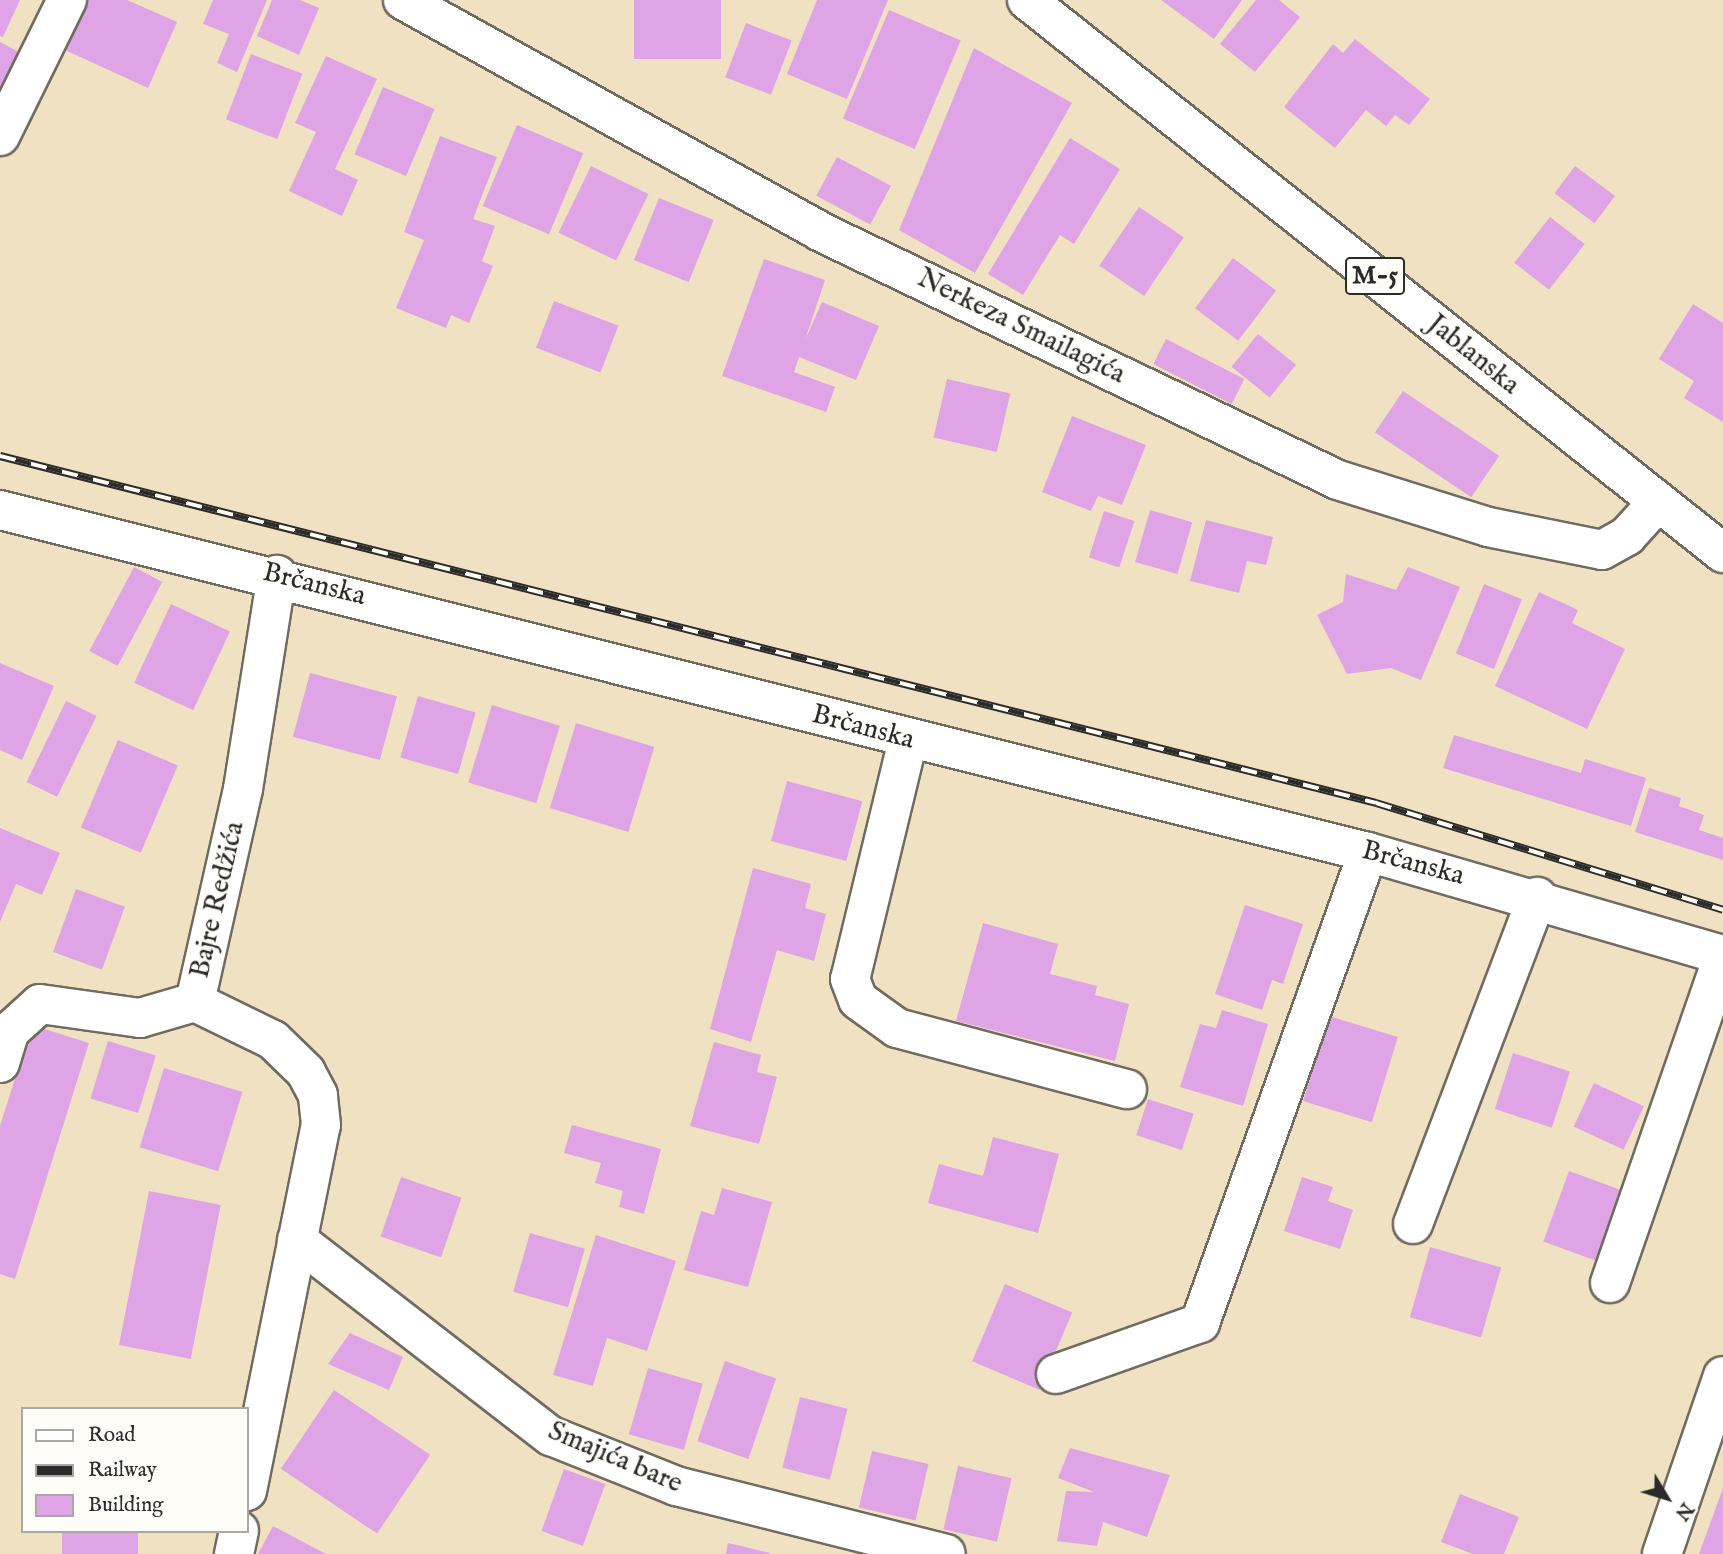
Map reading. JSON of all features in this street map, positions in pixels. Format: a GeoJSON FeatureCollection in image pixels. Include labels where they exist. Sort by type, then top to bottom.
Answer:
{"type":"FeatureCollection","features":[{"type":"Feature","properties":{"kind":"street"},"geometry":{"type":"LineString","coordinates":[[0,136],[67,0]]}},
{"type":"Feature","properties":{"kind":"street","name":"Nerkeza Smailagića"},"geometry":{"type":"LineString","coordinates":[[403,0],[821,232],[1338,480],[1488,527],[1602,550],[1627,536],[1657,503]]}},
{"type":"Feature","properties":{"kind":"street","name":"Jablanska"},"geometry":{"type":"LineString","coordinates":[[1027,0],[1723,553]]}},
{"type":"Feature","properties":{"kind":"street","name":"Brčanska"},"geometry":{"type":"LineString","coordinates":[[0,510],[277,575],[908,740],[1368,852],[1537,897],[1723,956]]}},
{"type":"Feature","properties":{"kind":"street","name":"Bajre Redžića"},"geometry":{"type":"LineString","coordinates":[[248,1485],[321,1125],[318,1096],[306,1072],[273,1040],[195,1002],[243,789],[277,575]]}},
{"type":"Feature","properties":{"kind":"street"},"geometry":{"type":"LineString","coordinates":[[908,740],[850,979],[858,1000],[897,1028],[1127,1088]]}},
{"type":"Feature","properties":{"kind":"street"},"geometry":{"type":"LineString","coordinates":[[1056,1374],[1200,1323],[1368,852]]}},
{"type":"Feature","properties":{"kind":"street"},"geometry":{"type":"LineString","coordinates":[[1413,1224],[1537,897]]}},
{"type":"Feature","properties":{"kind":"street"},"geometry":{"type":"LineString","coordinates":[[1610,1283],[1723,956]]}},
{"type":"Feature","properties":{"kind":"street"},"geometry":{"type":"LineString","coordinates":[[0,1063],[10,1031],[40,1004],[140,1018],[195,1002]]}},
{"type":"Feature","properties":{"kind":"street","name":"Smajića bare"},"geometry":{"type":"LineString","coordinates":[[297,1240],[551,1436],[677,1486],[946,1554]]}},
{"type":"Feature","properties":{"kind":"street"},"geometry":{"type":"LineString","coordinates":[[1662,1548],[1723,1376]]}},
{"type":"Feature","properties":{"kind":"street"},"geometry":{"type":"LineString","coordinates":[[234,1554],[239,1533]]}},
{"type":"Feature","properties":{"kind":"building"},"geometry":{"type":"Polygon","coordinates":[[[0,0],[20,0],[3,37],[0,36],[0,0]]]}},
{"type":"Feature","properties":{"kind":"building"},"geometry":{"type":"Polygon","coordinates":[[[77,0],[127,0],[177,22],[148,88],[56,46],[77,0]]]}},
{"type":"Feature","properties":{"kind":"building"},"geometry":{"type":"Polygon","coordinates":[[[213,0],[267,0],[237,72],[217,63],[229,34],[203,24],[213,0]]]}},
{"type":"Feature","properties":{"kind":"building"},"geometry":{"type":"Polygon","coordinates":[[[272,0],[300,0],[319,8],[299,55],[257,36],[272,0]]]}},
{"type":"Feature","properties":{"kind":"building"},"geometry":{"type":"Polygon","coordinates":[[[634,0],[721,0],[721,59],[634,59],[634,0]]]}},
{"type":"Feature","properties":{"kind":"building"},"geometry":{"type":"Polygon","coordinates":[[[817,0],[888,0],[847,99],[787,74],[817,0]]]}},
{"type":"Feature","properties":{"kind":"building"},"geometry":{"type":"Polygon","coordinates":[[[1161,0],[1242,0],[1214,39],[1161,0]]]}},
{"type":"Feature","properties":{"kind":"building"},"geometry":{"type":"Polygon","coordinates":[[[1256,0],[1279,0],[1300,17],[1255,72],[1220,44],[1256,0]]]}},
{"type":"Feature","properties":{"kind":"building"},"geometry":{"type":"Polygon","coordinates":[[[889,10],[961,40],[915,149],[843,119],[889,10]]]}},
{"type":"Feature","properties":{"kind":"building"},"geometry":{"type":"Polygon","coordinates":[[[746,23],[792,41],[771,95],[725,77],[746,23]]]}},
{"type":"Feature","properties":{"kind":"building"},"geometry":{"type":"Polygon","coordinates":[[[1355,39],[1430,99],[1409,125],[1395,115],[1386,126],[1366,110],[1335,148],[1284,107],[1333,44],[1343,53],[1355,39]]]}},
{"type":"Feature","properties":{"kind":"building"},"geometry":{"type":"Polygon","coordinates":[[[0,42],[21,53],[0,93],[0,42]]]}},
{"type":"Feature","properties":{"kind":"building"},"geometry":{"type":"Polygon","coordinates":[[[974,48],[1072,103],[975,273],[899,230],[974,48]]]}},
{"type":"Feature","properties":{"kind":"building"},"geometry":{"type":"Polygon","coordinates":[[[251,54],[302,74],[277,139],[226,119],[251,54]]]}},
{"type":"Feature","properties":{"kind":"building"},"geometry":{"type":"Polygon","coordinates":[[[326,56],[377,79],[335,169],[358,180],[342,216],[289,191],[316,132],[295,123],[326,56]]]}},
{"type":"Feature","properties":{"kind":"building"},"geometry":{"type":"Polygon","coordinates":[[[383,87],[435,109],[406,176],[354,154],[383,87]]]}},
{"type":"Feature","properties":{"kind":"building"},"geometry":{"type":"Polygon","coordinates":[[[517,125],[583,153],[549,234],[483,206],[517,125]]]}},
{"type":"Feature","properties":{"kind":"building"},"geometry":{"type":"Polygon","coordinates":[[[440,136],[497,157],[473,219],[495,226],[482,261],[493,266],[469,323],[451,315],[446,328],[396,308],[424,240],[404,232],[440,136]]]}},
{"type":"Feature","properties":{"kind":"building"},"geometry":{"type":"Polygon","coordinates":[[[1070,138],[1120,169],[1074,244],[1060,235],[1023,295],[988,274],[1070,138]]]}},
{"type":"Feature","properties":{"kind":"building"},"geometry":{"type":"Polygon","coordinates":[[[837,157],[891,186],[870,224],[816,196],[837,157]]]}},
{"type":"Feature","properties":{"kind":"building"},"geometry":{"type":"Polygon","coordinates":[[[591,166],[649,194],[616,261],[559,233],[591,166]]]}},
{"type":"Feature","properties":{"kind":"building"},"geometry":{"type":"Polygon","coordinates":[[[1575,166],[1615,196],[1594,223],[1555,193],[1575,166]]]}},
{"type":"Feature","properties":{"kind":"building"},"geometry":{"type":"Polygon","coordinates":[[[659,198],[714,220],[689,282],[634,260],[659,198]]]}},
{"type":"Feature","properties":{"kind":"building"},"geometry":{"type":"Polygon","coordinates":[[[1139,207],[1184,237],[1144,296],[1099,266],[1139,207]]]}},
{"type":"Feature","properties":{"kind":"building"},"geometry":{"type":"Polygon","coordinates":[[[1550,217],[1585,244],[1549,290],[1514,263],[1550,217]]]}},
{"type":"Feature","properties":{"kind":"building"},"geometry":{"type":"Polygon","coordinates":[[[1233,258],[1276,290],[1238,341],[1195,308],[1233,258]]]}},
{"type":"Feature","properties":{"kind":"building"},"geometry":{"type":"Polygon","coordinates":[[[764,259],[825,280],[805,340],[822,302],[879,326],[856,380],[799,357],[794,372],[835,387],[826,412],[722,376],[764,259]]]}},
{"type":"Feature","properties":{"kind":"building"},"geometry":{"type":"Polygon","coordinates":[[[554,301],[618,326],[600,372],[536,348],[554,301]]]}},
{"type":"Feature","properties":{"kind":"building"},"geometry":{"type":"Polygon","coordinates":[[[1693,304],[1723,323],[1723,422],[1684,398],[1694,381],[1659,359],[1693,304]]]}},
{"type":"Feature","properties":{"kind":"building"},"geometry":{"type":"Polygon","coordinates":[[[1258,334],[1296,365],[1270,397],[1232,367],[1258,334]]]}},
{"type":"Feature","properties":{"kind":"building"},"geometry":{"type":"Polygon","coordinates":[[[1166,339],[1244,379],[1232,404],[1153,364],[1166,339]]]}},
{"type":"Feature","properties":{"kind":"building"},"geometry":{"type":"Polygon","coordinates":[[[947,379],[1010,394],[997,452],[934,437],[947,379]]]}},
{"type":"Feature","properties":{"kind":"building"},"geometry":{"type":"Polygon","coordinates":[[[1403,391],[1499,456],[1471,497],[1375,432],[1403,391]]]}},
{"type":"Feature","properties":{"kind":"building"},"geometry":{"type":"Polygon","coordinates":[[[1072,416],[1146,445],[1122,505],[1098,496],[1091,511],[1042,492],[1072,416]]]}},
{"type":"Feature","properties":{"kind":"building"},"geometry":{"type":"Polygon","coordinates":[[[1150,510],[1192,522],[1177,574],[1135,562],[1150,510]]]}},
{"type":"Feature","properties":{"kind":"building"},"geometry":{"type":"Polygon","coordinates":[[[1104,511],[1134,521],[1119,567],[1089,558],[1104,511]]]}},
{"type":"Feature","properties":{"kind":"building"},"geometry":{"type":"Polygon","coordinates":[[[1206,520],[1273,537],[1266,565],[1247,561],[1239,593],[1190,581],[1206,520]]]}},
{"type":"Feature","properties":{"kind":"building"},"geometry":{"type":"Polygon","coordinates":[[[134,567],[162,582],[118,666],[89,651],[134,567]]]}},
{"type":"Feature","properties":{"kind":"building"},"geometry":{"type":"Polygon","coordinates":[[[1408,567],[1460,587],[1421,680],[1391,668],[1347,674],[1317,615],[1343,602],[1346,574],[1396,590],[1408,567]]]}},
{"type":"Feature","properties":{"kind":"building"},"geometry":{"type":"Polygon","coordinates":[[[1484,584],[1522,599],[1494,669],[1456,654],[1484,584]]]}},
{"type":"Feature","properties":{"kind":"building"},"geometry":{"type":"Polygon","coordinates":[[[1539,592],[1578,610],[1572,623],[1625,649],[1587,729],[1495,686],[1539,592]]]}},
{"type":"Feature","properties":{"kind":"building"},"geometry":{"type":"Polygon","coordinates":[[[171,604],[230,631],[193,710],[134,683],[171,604]]]}},
{"type":"Feature","properties":{"kind":"building"},"geometry":{"type":"Polygon","coordinates":[[[0,663],[54,686],[22,760],[0,750],[0,663]]]}},
{"type":"Feature","properties":{"kind":"building"},"geometry":{"type":"Polygon","coordinates":[[[310,673],[397,696],[380,760],[293,737],[310,673]]]}},
{"type":"Feature","properties":{"kind":"building"},"geometry":{"type":"Polygon","coordinates":[[[418,696],[476,713],[458,774],[400,758],[418,696]]]}},
{"type":"Feature","properties":{"kind":"building"},"geometry":{"type":"Polygon","coordinates":[[[66,701],[97,716],[57,797],[27,782],[66,701]]]}},
{"type":"Feature","properties":{"kind":"building"},"geometry":{"type":"Polygon","coordinates":[[[492,705],[560,726],[536,803],[468,782],[492,705]]]}},
{"type":"Feature","properties":{"kind":"building"},"geometry":{"type":"Polygon","coordinates":[[[576,723],[654,747],[628,832],[550,808],[576,723]]]}},
{"type":"Feature","properties":{"kind":"building"},"geometry":{"type":"Polygon","coordinates":[[[1454,735],[1581,773],[1585,759],[1646,778],[1631,826],[1443,768],[1454,735]]]}},
{"type":"Feature","properties":{"kind":"building"},"geometry":{"type":"Polygon","coordinates":[[[118,740],[178,765],[141,853],[81,827],[118,740]]]}},
{"type":"Feature","properties":{"kind":"building"},"geometry":{"type":"Polygon","coordinates":[[[787,781],[862,801],[846,861],[771,841],[787,781]]]}},
{"type":"Feature","properties":{"kind":"building"},"geometry":{"type":"Polygon","coordinates":[[[1649,788],[1681,798],[1679,806],[1704,815],[1699,830],[1723,838],[1723,860],[1635,832],[1649,788]]]}},
{"type":"Feature","properties":{"kind":"building"},"geometry":{"type":"Polygon","coordinates":[[[0,828],[60,853],[42,895],[16,884],[0,922],[0,828]]]}},
{"type":"Feature","properties":{"kind":"building"},"geometry":{"type":"Polygon","coordinates":[[[753,868],[811,884],[805,908],[826,914],[814,961],[777,950],[751,1042],[710,1029],[753,868]]]}},
{"type":"Feature","properties":{"kind":"building"},"geometry":{"type":"Polygon","coordinates":[[[76,889],[125,907],[102,970],[53,952],[76,889]]]}},
{"type":"Feature","properties":{"kind":"building"},"geometry":{"type":"Polygon","coordinates":[[[1245,905],[1303,924],[1283,984],[1272,980],[1262,1010],[1215,994],[1245,905]]]}},
{"type":"Feature","properties":{"kind":"building"},"geometry":{"type":"Polygon","coordinates":[[[983,923],[1058,944],[1050,974],[1097,986],[1095,995],[1129,1004],[1115,1061],[956,1021],[983,923]]]}},
{"type":"Feature","properties":{"kind":"building"},"geometry":{"type":"Polygon","coordinates":[[[1222,1010],[1268,1024],[1243,1106],[1180,1087],[1200,1024],[1216,1028],[1222,1010]]]}},
{"type":"Feature","properties":{"kind":"building"},"geometry":{"type":"Polygon","coordinates":[[[1329,1016],[1398,1037],[1372,1122],[1303,1101],[1329,1016]]]}},
{"type":"Feature","properties":{"kind":"building"},"geometry":{"type":"Polygon","coordinates":[[[32,1025],[89,1043],[15,1279],[0,1274],[0,1126],[32,1025]]]}},
{"type":"Feature","properties":{"kind":"building"},"geometry":{"type":"Polygon","coordinates":[[[108,1041],[156,1056],[138,1113],[90,1098],[108,1041]]]}},
{"type":"Feature","properties":{"kind":"building"},"geometry":{"type":"Polygon","coordinates":[[[714,1042],[761,1055],[757,1072],[777,1077],[759,1144],[690,1126],[714,1042]]]}},
{"type":"Feature","properties":{"kind":"building"},"geometry":{"type":"Polygon","coordinates":[[[1513,1053],[1570,1072],[1552,1128],[1495,1109],[1513,1053]]]}},
{"type":"Feature","properties":{"kind":"building"},"geometry":{"type":"Polygon","coordinates":[[[164,1068],[242,1092],[218,1171],[140,1147],[164,1068]]]}},
{"type":"Feature","properties":{"kind":"building"},"geometry":{"type":"Polygon","coordinates":[[[1594,1083],[1644,1106],[1624,1150],[1574,1127],[1594,1083]]]}},
{"type":"Feature","properties":{"kind":"building"},"geometry":{"type":"Polygon","coordinates":[[[1148,1099],[1194,1114],[1182,1150],[1136,1135],[1148,1099]]]}},
{"type":"Feature","properties":{"kind":"building"},"geometry":{"type":"Polygon","coordinates":[[[572,1125],[661,1149],[644,1214],[619,1207],[623,1191],[595,1183],[601,1163],[564,1153],[572,1125]]]}},
{"type":"Feature","properties":{"kind":"building"},"geometry":{"type":"Polygon","coordinates":[[[993,1137],[1059,1154],[1038,1233],[928,1203],[939,1164],[983,1176],[993,1137]]]}},
{"type":"Feature","properties":{"kind":"building"},"geometry":{"type":"Polygon","coordinates":[[[1569,1171],[1622,1190],[1596,1261],[1543,1241],[1569,1171]]]}},
{"type":"Feature","properties":{"kind":"building"},"geometry":{"type":"Polygon","coordinates":[[[401,1177],[462,1198],[441,1257],[380,1237],[401,1177]]]}},
{"type":"Feature","properties":{"kind":"building"},"geometry":{"type":"Polygon","coordinates":[[[1302,1177],[1333,1187],[1328,1201],[1353,1210],[1340,1249],[1284,1231],[1302,1177]]]}},
{"type":"Feature","properties":{"kind":"building"},"geometry":{"type":"Polygon","coordinates":[[[722,1188],[772,1202],[748,1287],[684,1270],[701,1211],[714,1215],[722,1188]]]}},
{"type":"Feature","properties":{"kind":"building"},"geometry":{"type":"Polygon","coordinates":[[[149,1191],[221,1205],[191,1359],[119,1345],[149,1191]]]}},
{"type":"Feature","properties":{"kind":"building"},"geometry":{"type":"Polygon","coordinates":[[[530,1233],[585,1249],[568,1307],[513,1292],[530,1233]]]}},
{"type":"Feature","properties":{"kind":"building"},"geometry":{"type":"Polygon","coordinates":[[[596,1235],[676,1261],[647,1351],[607,1338],[593,1386],[553,1375],[596,1235]]]}},
{"type":"Feature","properties":{"kind":"building"},"geometry":{"type":"Polygon","coordinates":[[[1430,1247],[1501,1267],[1481,1338],[1410,1317],[1430,1247]]]}},
{"type":"Feature","properties":{"kind":"building"},"geometry":{"type":"Polygon","coordinates":[[[1005,1284],[1072,1313],[1039,1390],[972,1361],[1005,1284]]]}},
{"type":"Feature","properties":{"kind":"building"},"geometry":{"type":"Polygon","coordinates":[[[350,1333],[403,1357],[389,1390],[328,1364],[350,1333]]]}},
{"type":"Feature","properties":{"kind":"building"},"geometry":{"type":"Polygon","coordinates":[[[725,1361],[776,1379],[748,1459],[697,1441],[725,1361]]]}},
{"type":"Feature","properties":{"kind":"building"},"geometry":{"type":"Polygon","coordinates":[[[648,1368],[703,1384],[684,1450],[629,1434],[648,1368]]]}},
{"type":"Feature","properties":{"kind":"building"},"geometry":{"type":"Polygon","coordinates":[[[334,1390],[430,1455],[377,1534],[281,1469],[334,1390]]]}},
{"type":"Feature","properties":{"kind":"building"},"geometry":{"type":"Polygon","coordinates":[[[800,1397],[848,1409],[830,1480],[782,1468],[800,1397]]]}},
{"type":"Feature","properties":{"kind":"building"},"geometry":{"type":"Polygon","coordinates":[[[1070,1448],[1170,1475],[1147,1537],[1103,1522],[1097,1546],[1057,1541],[1066,1491],[1094,1492],[1058,1478],[1070,1448]]]}},
{"type":"Feature","properties":{"kind":"building"},"geometry":{"type":"Polygon","coordinates":[[[872,1451],[929,1464],[915,1521],[859,1508],[872,1451]]]}},
{"type":"Feature","properties":{"kind":"building"},"geometry":{"type":"Polygon","coordinates":[[[958,1466],[1012,1478],[997,1542],[943,1529],[958,1466]]]}},
{"type":"Feature","properties":{"kind":"building"},"geometry":{"type":"Polygon","coordinates":[[[564,1469],[605,1484],[583,1546],[541,1531],[564,1469]]]}},
{"type":"Feature","properties":{"kind":"building"},"geometry":{"type":"Polygon","coordinates":[[[1723,1488],[1723,1554],[1699,1554],[1723,1488]]]}},
{"type":"Feature","properties":{"kind":"building"},"geometry":{"type":"Polygon","coordinates":[[[1460,1494],[1519,1517],[1504,1554],[1473,1554],[1441,1542],[1460,1494]]]}},
{"type":"Feature","properties":{"kind":"building"},"geometry":{"type":"Polygon","coordinates":[[[273,1526],[326,1554],[258,1554],[273,1526]]]}},
{"type":"Feature","properties":{"kind":"building"},"geometry":{"type":"Polygon","coordinates":[[[62,1533],[138,1533],[138,1554],[62,1554],[62,1533]]]}},
{"type":"Feature","properties":{"kind":"building"},"geometry":{"type":"Polygon","coordinates":[[[728,1543],[770,1553],[770,1554],[726,1554],[728,1543]]]}},
{"type":"Feature","properties":{"kind":"railway"},"geometry":{"type":"LineString","coordinates":[[0,456],[1376,803],[1723,910]]}}]}
